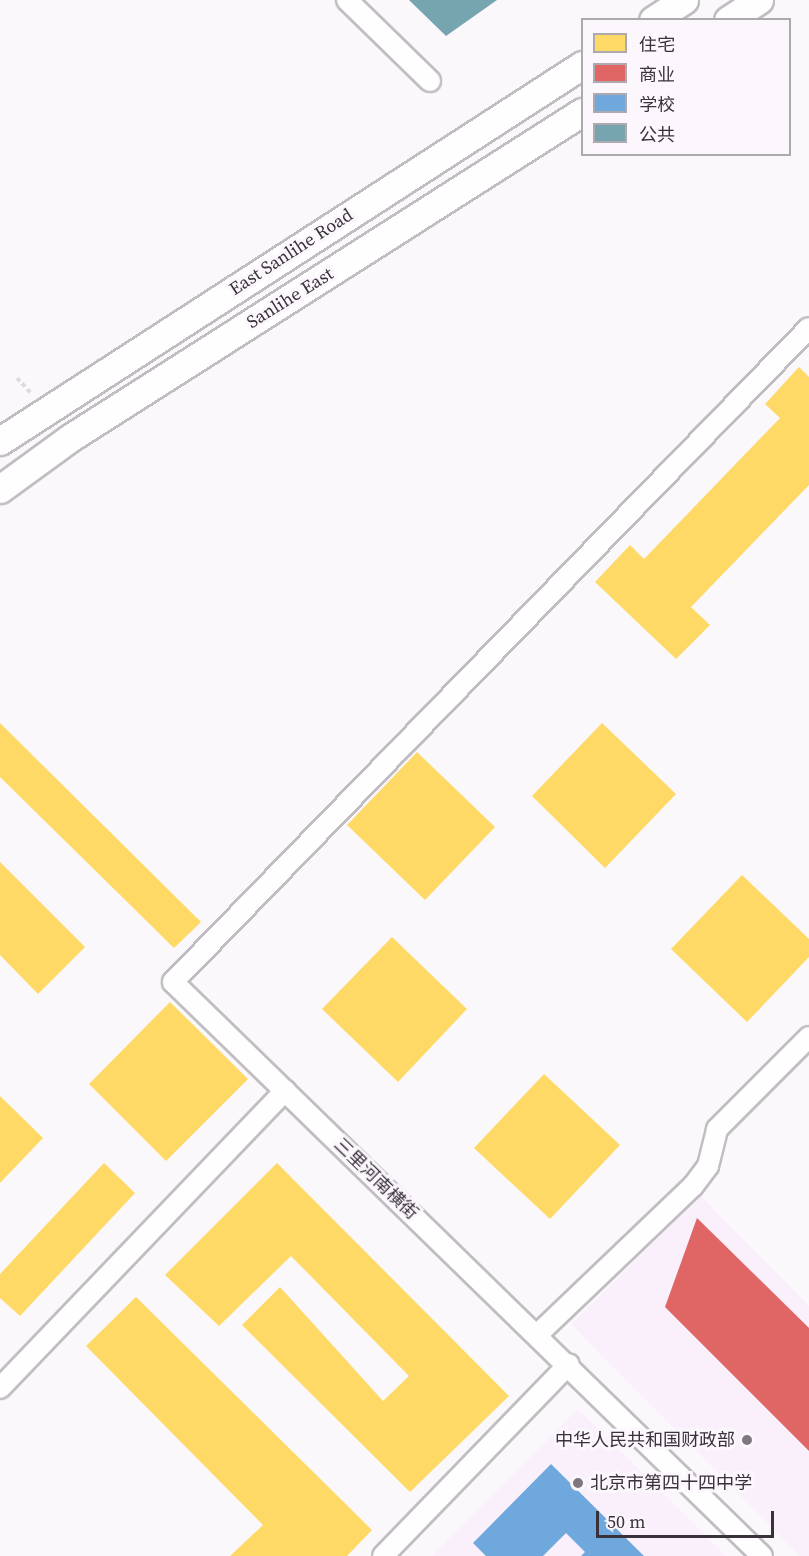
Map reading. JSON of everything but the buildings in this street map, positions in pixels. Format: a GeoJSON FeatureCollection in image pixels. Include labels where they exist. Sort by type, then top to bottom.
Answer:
{"type":"FeatureCollection","features":[{"type":"Feature","properties":{"kind":"main road"},"geometry":{"type":"LineString","coordinates":[[656,18],[684,0]]}},
{"type":"Feature","properties":{"kind":"main road"},"geometry":{"type":"LineString","coordinates":[[731,18],[759,0]]}},
{"type":"Feature","properties":{"kind":"main road","name":"East Sanlihe Road"},"geometry":{"type":"LineString","coordinates":[[0,441],[581,66]]}},
{"type":"Feature","properties":{"kind":"main road","name":"Sanlihe East"},"geometry":{"type":"LineString","coordinates":[[0,489],[70,438],[581,113]]}},
{"type":"Feature","properties":{"kind":"street"},"geometry":{"type":"LineString","coordinates":[[347,0],[430,81]]}},
{"type":"Feature","properties":{"kind":"street","name":"三里河南横街"},"geometry":{"type":"LineString","coordinates":[[762,1556],[569,1364],[174,982],[809,328]]}},
{"type":"Feature","properties":{"kind":"street"},"geometry":{"type":"LineString","coordinates":[[537,1335],[693,1186],[708,1166],[717,1129],[809,1037]]}},
{"type":"Feature","properties":{"kind":"street"},"geometry":{"type":"LineString","coordinates":[[0,1388],[285,1091]]}},
{"type":"Feature","properties":{"kind":"street"},"geometry":{"type":"LineString","coordinates":[[383,1556],[569,1364]]}},
{"type":"Feature","properties":{"kind":"shaded area","name":"中华人民共和国财政部"},"geometry":{"type":"Polygon","coordinates":[[[701,1196],[809,1306],[809,1556],[800,1556],[571,1324],[701,1196]]]}},
{"type":"Feature","properties":{"kind":"shaded area","name":"北京市第四十四中学"},"geometry":{"type":"Polygon","coordinates":[[[578,1409],[726,1556],[432,1556],[578,1409]]]}},
{"type":"Feature","properties":{"kind":"place","name":"中华人民共和国财政部"},"geometry":{"type":"Point","coordinates":[747,1440]}},
{"type":"Feature","properties":{"kind":"place","name":"北京市第四十四中学"},"geometry":{"type":"Point","coordinates":[578,1483]}}]}
